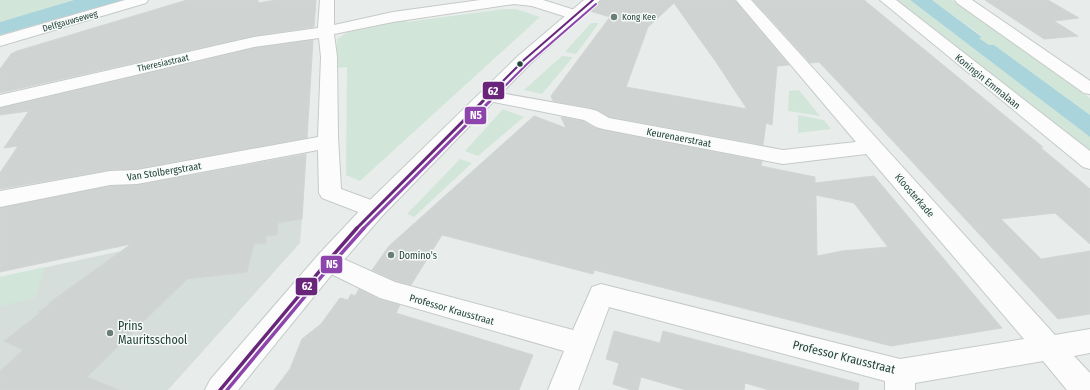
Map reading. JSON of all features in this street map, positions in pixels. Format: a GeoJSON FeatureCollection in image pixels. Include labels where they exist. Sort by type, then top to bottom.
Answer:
{"type":"FeatureCollection","features":[{"type":"Feature","properties":{"kind":"street","name":"Delfgauwseweg"},"geometry":{"type":"LineString","coordinates":[[0,41],[141,0]]}},
{"type":"Feature","properties":{"kind":"street"},"geometry":{"type":"LineString","coordinates":[[327,0],[326,26],[329,57],[328,142],[330,193],[374,210]]}},
{"type":"Feature","properties":{"kind":"street","name":"Theresiastraat"},"geometry":{"type":"LineString","coordinates":[[0,101],[254,42],[304,36],[326,26],[511,0]]}},
{"type":"Feature","properties":{"kind":"street"},"geometry":{"type":"LineString","coordinates":[[518,0],[534,2],[576,15]]}},
{"type":"Feature","properties":{"kind":"street"},"geometry":{"type":"LineString","coordinates":[[220,390],[328,261],[374,210],[524,60],[593,0]]}},
{"type":"Feature","properties":{"kind":"street","name":"Kloosterkade"},"geometry":{"type":"LineString","coordinates":[[743,0],[1086,390]]}},
{"type":"Feature","properties":{"kind":"street","name":"Koningin Emmalaan"},"geometry":{"type":"LineString","coordinates":[[887,0],[1090,162]]}},
{"type":"Feature","properties":{"kind":"street"},"geometry":{"type":"LineString","coordinates":[[962,0],[1090,89]]}},
{"type":"Feature","properties":{"kind":"street","name":"Keurenaerstraat"},"geometry":{"type":"LineString","coordinates":[[489,96],[590,115],[603,123],[783,157],[872,147]]}},
{"type":"Feature","properties":{"kind":"street","name":"Van Stolbergstraat"},"geometry":{"type":"LineString","coordinates":[[0,199],[110,178],[137,177],[328,142]]}},
{"type":"Feature","properties":{"kind":"street","name":"Professor Krausstraat"},"geometry":{"type":"LineString","coordinates":[[328,261],[389,291],[581,344],[601,294],[900,381],[1049,347],[1090,341]]}},
{"type":"Feature","properties":{"kind":"street"},"geometry":{"type":"LineString","coordinates":[[563,390],[581,344]]}},
{"type":"Feature","properties":{"kind":"shaded area","name":"Prins Mauritsschool"},"geometry":{"type":"Polygon","coordinates":[[[302,219],[300,243],[168,390],[0,390],[0,277],[196,235],[244,229],[302,219]]]}},
{"type":"Feature","properties":{"kind":"green space"},"geometry":{"type":"Polygon","coordinates":[[[0,0],[74,0],[0,22],[0,0]]]}},
{"type":"Feature","properties":{"kind":"green space"},"geometry":{"type":"Polygon","coordinates":[[[895,0],[910,0],[1090,137],[1090,153],[895,0]]]}},
{"type":"Feature","properties":{"kind":"green space"},"geometry":{"type":"Polygon","coordinates":[[[932,0],[952,0],[1090,98],[1090,115],[994,45],[989,45],[978,37],[982,36],[932,0]]]}},
{"type":"Feature","properties":{"kind":"green space"},"geometry":{"type":"Polygon","coordinates":[[[504,9],[516,9],[540,17],[360,181],[346,175],[347,67],[337,68],[337,39],[348,32],[383,25],[382,22],[405,19],[407,22],[504,9]]]}},
{"type":"Feature","properties":{"kind":"green space"},"geometry":{"type":"Polygon","coordinates":[[[591,23],[599,23],[576,54],[565,52],[591,23]]]}},
{"type":"Feature","properties":{"kind":"green space"},"geometry":{"type":"Polygon","coordinates":[[[562,56],[573,57],[542,94],[524,90],[562,56]]]}},
{"type":"Feature","properties":{"kind":"green space"},"geometry":{"type":"Polygon","coordinates":[[[799,90],[820,116],[788,111],[789,91],[799,90]]]}},
{"type":"Feature","properties":{"kind":"green space"},"geometry":{"type":"Polygon","coordinates":[[[503,109],[524,117],[478,156],[465,151],[503,109]]]}},
{"type":"Feature","properties":{"kind":"green space"},"geometry":{"type":"Polygon","coordinates":[[[798,115],[824,120],[831,129],[798,133],[798,115]]]}},
{"type":"Feature","properties":{"kind":"green space"},"geometry":{"type":"Polygon","coordinates":[[[460,159],[472,163],[414,217],[407,214],[460,159]]]}},
{"type":"Feature","properties":{"kind":"green space"},"geometry":{"type":"Polygon","coordinates":[[[45,267],[35,298],[0,306],[0,277],[45,267]]]}},
{"type":"Feature","properties":{"kind":"water"},"geometry":{"type":"Polygon","coordinates":[[[74,0],[123,0],[0,35],[0,22],[74,0]]]}},
{"type":"Feature","properties":{"kind":"water"},"geometry":{"type":"Polygon","coordinates":[[[910,0],[932,0],[982,37],[979,38],[989,45],[994,45],[1090,115],[1090,137],[910,0]]]}},
{"type":"Feature","properties":{"kind":"building"},"geometry":{"type":"Polygon","coordinates":[[[187,0],[258,0],[258,3],[276,0],[316,0],[314,27],[254,36],[0,93],[0,69],[11,54],[17,51],[187,0]]]}},
{"type":"Feature","properties":{"kind":"building"},"geometry":{"type":"Polygon","coordinates":[[[601,0],[735,0],[789,65],[777,66],[772,125],[766,123],[763,145],[610,117],[590,108],[553,101],[551,96],[610,17],[590,11],[601,0]],[[674,3],[648,27],[626,87],[747,109],[674,3]]]}},
{"type":"Feature","properties":{"kind":"building"},"geometry":{"type":"Polygon","coordinates":[[[753,0],[864,0],[1043,147],[1040,147],[1090,189],[1090,244],[1055,213],[1001,219],[1041,259],[1090,251],[1090,314],[1058,319],[819,62],[810,63],[753,0]]]}},
{"type":"Feature","properties":{"kind":"building"},"geometry":{"type":"Polygon","coordinates":[[[985,0],[1048,0],[1079,18],[1054,21],[1078,36],[1044,39],[985,0]]]}},
{"type":"Feature","properties":{"kind":"building"},"geometry":{"type":"Polygon","coordinates":[[[313,40],[307,138],[137,169],[110,170],[0,189],[0,173],[18,146],[4,148],[29,111],[0,115],[0,108],[254,48],[313,40]]]}},
{"type":"Feature","properties":{"kind":"building"},"geometry":{"type":"Polygon","coordinates":[[[534,116],[566,128],[561,117],[583,121],[595,128],[603,130],[762,161],[761,166],[815,177],[815,183],[874,176],[1002,328],[891,346],[594,270],[593,274],[442,235],[411,285],[396,281],[372,270],[389,246],[534,116]],[[816,195],[817,256],[842,251],[888,247],[854,203],[816,195]]]}},
{"type":"Feature","properties":{"kind":"building"},"geometry":{"type":"Polygon","coordinates":[[[306,154],[302,219],[278,223],[277,235],[266,236],[266,243],[254,244],[247,272],[187,279],[87,377],[119,390],[0,390],[0,371],[23,350],[4,341],[40,313],[38,312],[50,304],[49,303],[131,244],[0,272],[0,208],[110,186],[137,185],[306,154]]]}},
{"type":"Feature","properties":{"kind":"building"},"geometry":{"type":"Polygon","coordinates":[[[359,289],[379,299],[400,305],[396,313],[533,355],[519,390],[274,390],[290,369],[302,339],[321,324],[340,298],[348,300],[351,294],[355,296],[359,289]]]}},
{"type":"Feature","properties":{"kind":"building"},"geometry":{"type":"Polygon","coordinates":[[[614,331],[660,343],[663,331],[859,383],[858,390],[769,390],[745,383],[744,390],[686,390],[641,377],[638,390],[631,390],[613,384],[619,363],[606,359],[614,331]]]}},
{"type":"Feature","properties":{"kind":"transit line","name":"62"},"geometry":{"type":"LineString","coordinates":[[220,390],[328,261],[374,210],[524,60],[593,0]]}},
{"type":"Feature","properties":{"kind":"transit line","name":"N5"},"geometry":{"type":"LineString","coordinates":[[227,390],[332,264],[378,213],[527,64],[596,4]]}},
{"type":"Feature","properties":{"kind":"place","name":"Kong Kee"},"geometry":{"type":"Point","coordinates":[614,17]}},
{"type":"Feature","properties":{"kind":"place","name":"Domino's"},"geometry":{"type":"Point","coordinates":[391,255]}},
{"type":"Feature","properties":{"kind":"place","name":"Prins Mauritsschool"},"geometry":{"type":"Point","coordinates":[110,333]}}]}
